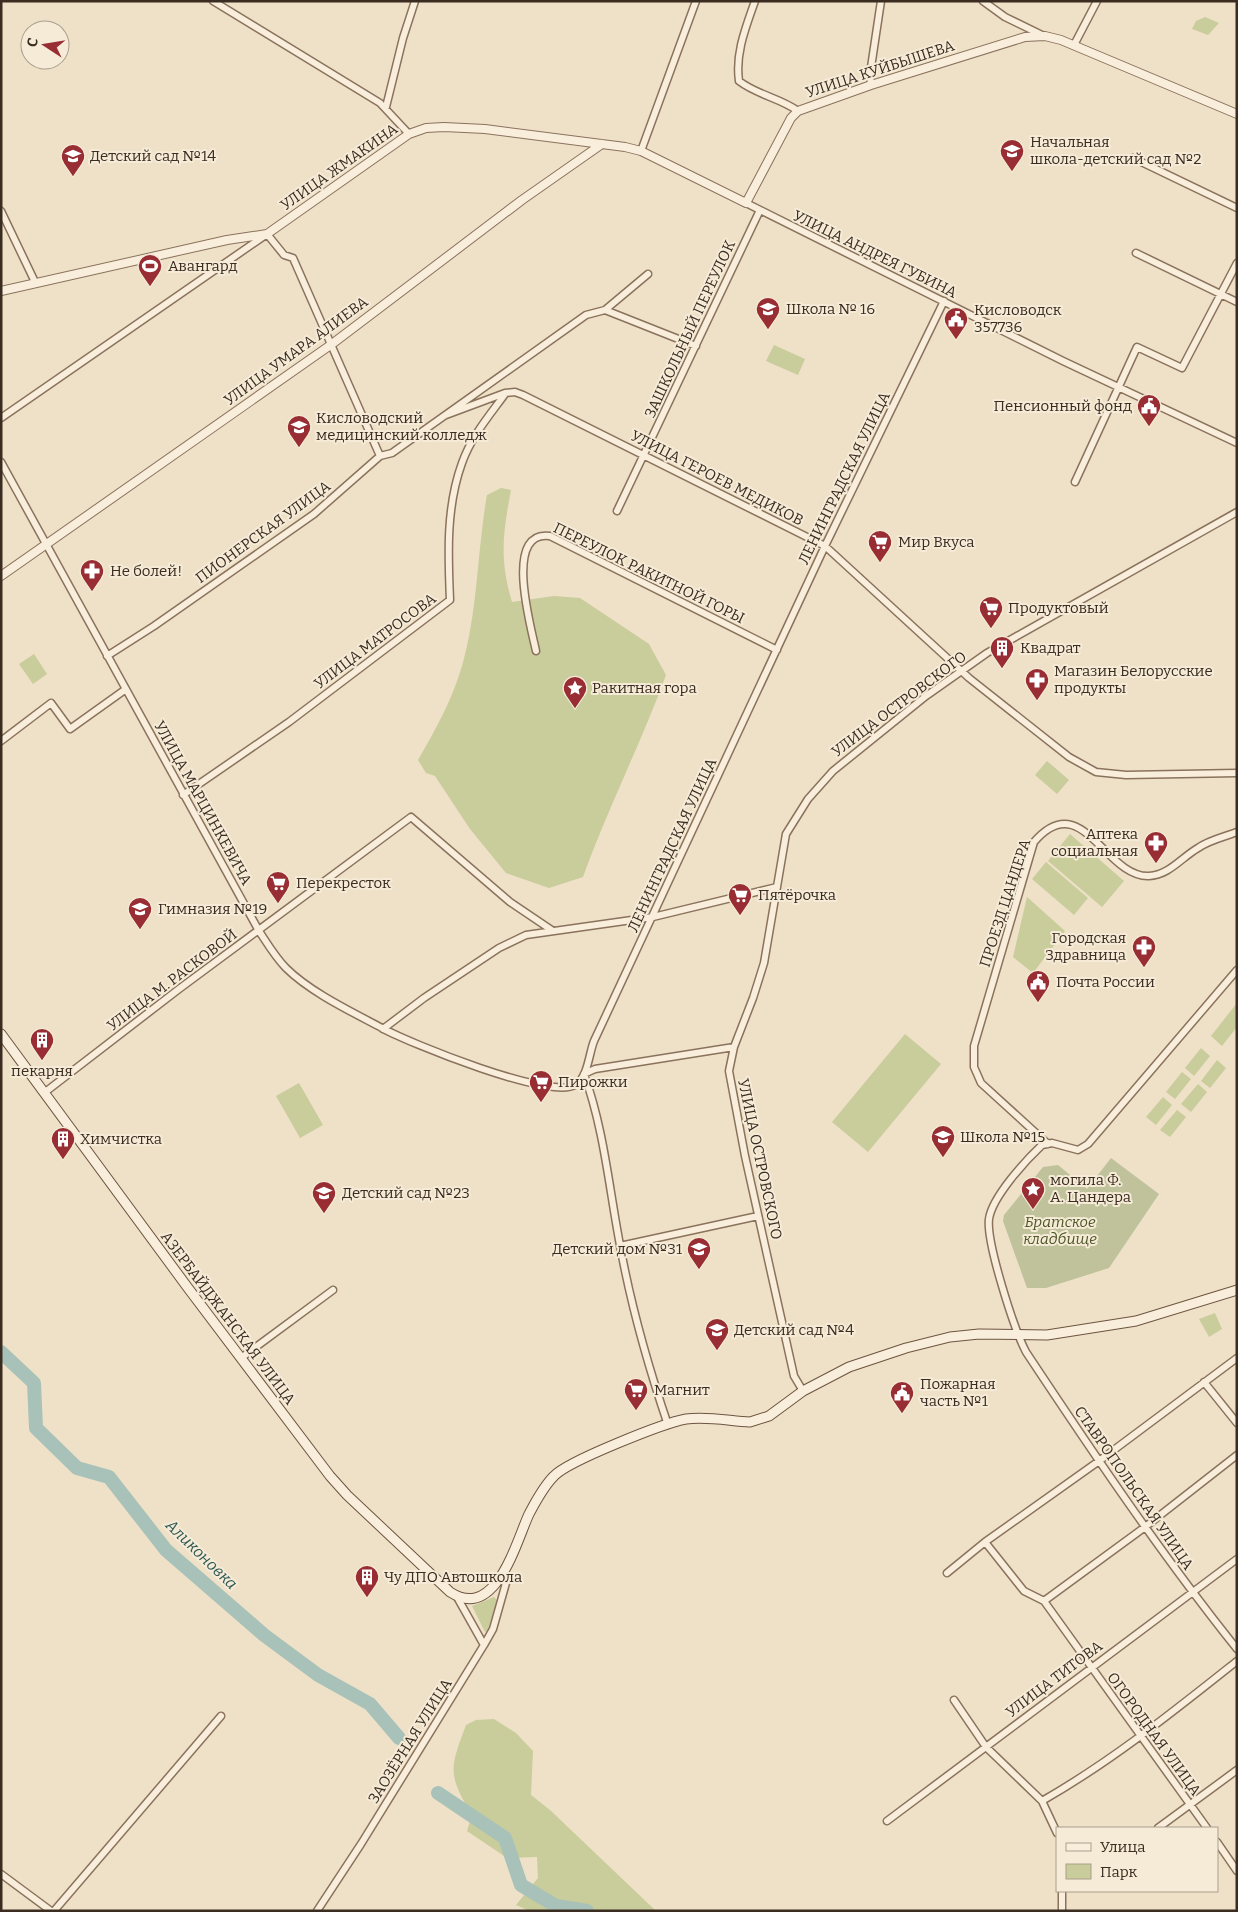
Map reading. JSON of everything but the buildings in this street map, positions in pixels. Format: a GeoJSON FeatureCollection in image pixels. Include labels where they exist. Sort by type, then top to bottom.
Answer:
{"type":"FeatureCollection","features":[{"type":"Feature","properties":{"kind":"main road","name":"АЗЕРБАЙДЖАНСКАЯ УЛИЦА"},"geometry":{"type":"LineString","coordinates":[[1,1034],[318,1461],[347,1495],[458,1597]]}},
{"type":"Feature","properties":{"kind":"main road"},"geometry":{"type":"LineString","coordinates":[[458,1597],[475,1598],[485,1594],[500,1580],[529,1514],[540,1494],[554,1476],[567,1466],[590,1455],[686,1419],[759,1421],[803,1392],[858,1362],[906,1348],[950,1337],[979,1334],[1047,1335],[1136,1321],[1237,1290]]}},
{"type":"Feature","properties":{"kind":"street"},"geometry":{"type":"LineString","coordinates":[[213,1],[386,107],[409,134]]}},
{"type":"Feature","properties":{"kind":"street"},"geometry":{"type":"LineString","coordinates":[[386,107],[403,38],[415,1]]}},
{"type":"Feature","properties":{"kind":"street"},"geometry":{"type":"LineString","coordinates":[[641,151],[696,1]]}},
{"type":"Feature","properties":{"kind":"street"},"geometry":{"type":"LineString","coordinates":[[755,1],[741,43],[737,66],[739,81],[749,89],[788,104],[798,111]]}},
{"type":"Feature","properties":{"kind":"street"},"geometry":{"type":"LineString","coordinates":[[871,85],[870,74],[881,1]]}},
{"type":"Feature","properties":{"kind":"street","name":"УЛИЦА КУЙБЫШЕВА"},"geometry":{"type":"LineString","coordinates":[[983,1],[1005,17],[1045,36],[1074,45],[1237,114]]}},
{"type":"Feature","properties":{"kind":"street"},"geometry":{"type":"LineString","coordinates":[[1074,45],[1097,1]]}},
{"type":"Feature","properties":{"kind":"street","name":"УЛИЦА КУЙБЫШЕВА"},"geometry":{"type":"LineString","coordinates":[[746,204],[791,118],[798,111],[871,85],[1025,37],[1045,36]]}},
{"type":"Feature","properties":{"kind":"street","name":"УЛИЦА ЖМАКИНА"},"geometry":{"type":"LineString","coordinates":[[1,291],[227,240],[267,234],[409,134],[426,128],[468,128],[602,144],[641,151],[746,204]]}},
{"type":"Feature","properties":{"kind":"street","name":"УЛИЦА УМАРА АЛИЕВА"},"geometry":{"type":"LineString","coordinates":[[1,576],[332,344],[522,200],[602,144]]}},
{"type":"Feature","properties":{"kind":"street"},"geometry":{"type":"LineString","coordinates":[[1133,158],[1237,208]]}},
{"type":"Feature","properties":{"kind":"street","name":"УЛИЦА АНДРЕЯ ГУБИНА"},"geometry":{"type":"LineString","coordinates":[[746,204],[1118,388],[1237,443]]}},
{"type":"Feature","properties":{"kind":"street","name":"ЗАШКОЛЬНЫЙ ПЕРЕУЛОК"},"geometry":{"type":"LineString","coordinates":[[617,511],[645,456],[760,210]]}},
{"type":"Feature","properties":{"kind":"street"},"geometry":{"type":"LineString","coordinates":[[1,212],[35,282]]}},
{"type":"Feature","properties":{"kind":"street"},"geometry":{"type":"LineString","coordinates":[[1,418],[267,234],[284,256],[293,258],[380,456]]}},
{"type":"Feature","properties":{"kind":"street"},"geometry":{"type":"LineString","coordinates":[[1136,253],[1237,302]]}},
{"type":"Feature","properties":{"kind":"street"},"geometry":{"type":"LineString","coordinates":[[1075,482],[1137,347],[1182,368],[1237,263]]}},
{"type":"Feature","properties":{"kind":"street"},"geometry":{"type":"LineString","coordinates":[[648,274],[605,310],[696,346]]}},
{"type":"Feature","properties":{"kind":"street","name":"ЛЕНИНГРАДСКАЯ УЛИЦА"},"geometry":{"type":"LineString","coordinates":[[584,1074],[594,1041],[825,546],[944,301]]}},
{"type":"Feature","properties":{"kind":"street","name":"ПИОНЕРСКАЯ УЛИЦА"},"geometry":{"type":"LineString","coordinates":[[107,656],[154,626],[314,514],[380,456],[392,453],[586,315],[605,310]]}},
{"type":"Feature","properties":{"kind":"street","name":"УЛИЦА ГЕРОЕВ МЕДИКОВ"},"geometry":{"type":"LineString","coordinates":[[446,415],[515,392],[825,546],[961,671],[1069,757],[1096,772],[1126,775],[1237,774]]}},
{"type":"Feature","properties":{"kind":"street","name":"УЛИЦА МАТРОСОВА"},"geometry":{"type":"LineString","coordinates":[[183,795],[289,722],[450,600],[447,549],[454,491],[462,462],[476,435],[505,394]]}},
{"type":"Feature","properties":{"kind":"street","name":"УЛИЦА МАРЦИНКЕВИЧА"},"geometry":{"type":"LineString","coordinates":[[1,462],[259,931],[286,968],[330,998],[383,1029],[521,1082],[567,1088],[574,1086],[584,1074],[595,1069],[734,1047]]}},
{"type":"Feature","properties":{"kind":"street","name":"УЛИЦА ОСТРОВСКОГО"},"geometry":{"type":"LineString","coordinates":[[803,1392],[794,1376],[758,1216],[729,1072],[734,1047],[754,998],[764,963],[786,834],[808,799],[833,771],[856,751],[961,671],[1018,635],[1237,512]]}},
{"type":"Feature","properties":{"kind":"street","name":"ПЕРЕУЛОК РАКИТНОЙ ГОРЫ"},"geometry":{"type":"LineString","coordinates":[[536,651],[524,600],[524,564],[528,544],[533,538],[541,535],[550,536],[777,650]]}},
{"type":"Feature","properties":{"kind":"street"},"geometry":{"type":"LineString","coordinates":[[1,741],[51,703],[70,729],[126,689]]}},
{"type":"Feature","properties":{"kind":"street","name":"УЛИЦА М. РАСКОВОЙ"},"geometry":{"type":"LineString","coordinates":[[44,1093],[411,817],[510,902],[553,931]]}},
{"type":"Feature","properties":{"kind":"street","name":"ПРОЕЗД ЦАНДЕРА"},"geometry":{"type":"LineString","coordinates":[[1048,1144],[981,1083],[974,1068],[974,1046],[1034,842],[1056,824],[1068,824],[1082,829],[1126,869],[1146,876],[1164,874],[1199,847],[1237,832]]}},
{"type":"Feature","properties":{"kind":"street"},"geometry":{"type":"LineString","coordinates":[[383,1029],[424,998],[499,948],[526,935],[653,918],[777,887]]}},
{"type":"Feature","properties":{"kind":"street"},"geometry":{"type":"LineString","coordinates":[[1017,1335],[992,1248],[989,1219],[1001,1193],[1042,1145],[1052,1143],[1078,1150],[1088,1144],[1237,970]]}},
{"type":"Feature","properties":{"kind":"street"},"geometry":{"type":"LineString","coordinates":[[584,1074],[602,1142],[631,1298],[668,1425]]}},
{"type":"Feature","properties":{"kind":"street"},"geometry":{"type":"LineString","coordinates":[[620,1246],[758,1216]]}},
{"type":"Feature","properties":{"kind":"street"},"geometry":{"type":"LineString","coordinates":[[241,1358],[333,1290]]}},
{"type":"Feature","properties":{"kind":"street","name":"СТАВРОПОЛЬСКАЯ УЛИЦА"},"geometry":{"type":"LineString","coordinates":[[1017,1335],[1026,1352],[1145,1527],[1191,1592],[1237,1649]]}},
{"type":"Feature","properties":{"kind":"street"},"geometry":{"type":"LineString","coordinates":[[947,1573],[985,1542],[1099,1461],[1237,1358]]}},
{"type":"Feature","properties":{"kind":"street"},"geometry":{"type":"LineString","coordinates":[[1204,1382],[1237,1423]]}},
{"type":"Feature","properties":{"kind":"street"},"geometry":{"type":"LineString","coordinates":[[1044,1601],[1145,1527],[1237,1455]]}},
{"type":"Feature","properties":{"kind":"street","name":"ОГОРОДНАЯ УЛИЦА"},"geometry":{"type":"LineString","coordinates":[[985,1542],[1024,1591],[1044,1601],[1090,1668],[1142,1735],[1206,1827]]}},
{"type":"Feature","properties":{"kind":"street","name":"УЛИЦА ТИТОВА"},"geometry":{"type":"LineString","coordinates":[[887,1821],[1237,1559]]}},
{"type":"Feature","properties":{"kind":"street","name":"ЗАОЗЁРНАЯ УЛИЦА"},"geometry":{"type":"LineString","coordinates":[[317,1911],[361,1844],[493,1629],[506,1583],[500,1580]]}},
{"type":"Feature","properties":{"kind":"street"},"geometry":{"type":"LineString","coordinates":[[458,1597],[484,1645]]}},
{"type":"Feature","properties":{"kind":"street"},"geometry":{"type":"LineString","coordinates":[[1042,1801],[1086,1776],[1237,1661]]}},
{"type":"Feature","properties":{"kind":"street"},"geometry":{"type":"LineString","coordinates":[[954,1700],[986,1747],[1042,1801],[1056,1831]]}},
{"type":"Feature","properties":{"kind":"street"},"geometry":{"type":"LineString","coordinates":[[1,1874],[53,1911],[221,1716]]}},
{"type":"Feature","properties":{"kind":"street"},"geometry":{"type":"LineString","coordinates":[[1159,1827],[1237,1770]]}},
{"type":"Feature","properties":{"kind":"street"},"geometry":{"type":"LineString","coordinates":[[1218,1843],[1237,1871]]}},
{"type":"Feature","properties":{"kind":"street"},"geometry":{"type":"LineString","coordinates":[[1062,1892],[1062,1911]]}},
{"type":"Feature","properties":{"kind":"green space"},"geometry":{"type":"Polygon","coordinates":[[[1205,17],[1219,23],[1208,35],[1192,29],[1196,21],[1205,17]]]}},
{"type":"Feature","properties":{"kind":"green space"},"geometry":{"type":"Polygon","coordinates":[[[774,345],[805,359],[798,375],[766,361],[774,345]]]}},
{"type":"Feature","properties":{"kind":"green space"},"geometry":{"type":"Polygon","coordinates":[[[501,488],[511,490],[504,533],[504,559],[512,602],[554,596],[580,598],[649,644],[666,675],[583,877],[549,888],[506,873],[470,829],[435,776],[426,773],[418,760],[443,714],[462,666],[471,624],[487,495],[501,488]]]}},
{"type":"Feature","properties":{"kind":"green space"},"geometry":{"type":"Polygon","coordinates":[[[34,654],[47,674],[33,684],[19,664],[34,654]]]}},
{"type":"Feature","properties":{"kind":"green space"},"geometry":{"type":"Polygon","coordinates":[[[1047,761],[1069,780],[1057,794],[1035,775],[1047,761]]]}},
{"type":"Feature","properties":{"kind":"green space"},"geometry":{"type":"Polygon","coordinates":[[[1070,834],[1124,881],[1102,907],[1048,861],[1070,834]]]}},
{"type":"Feature","properties":{"kind":"green space"},"geometry":{"type":"Polygon","coordinates":[[[1046,862],[1088,898],[1074,915],[1032,879],[1046,862]]]}},
{"type":"Feature","properties":{"kind":"green space"},"geometry":{"type":"Polygon","coordinates":[[[1027,897],[1065,931],[1033,973],[1013,957],[1027,897]]]}},
{"type":"Feature","properties":{"kind":"green space"},"geometry":{"type":"Polygon","coordinates":[[[1237,1003],[1237,1027],[1222,1046],[1211,1036],[1237,1003]]]}},
{"type":"Feature","properties":{"kind":"green space"},"geometry":{"type":"Polygon","coordinates":[[[905,1034],[941,1064],[868,1152],[832,1122],[905,1034]]]}},
{"type":"Feature","properties":{"kind":"green space"},"geometry":{"type":"Polygon","coordinates":[[[1201,1048],[1210,1056],[1194,1076],[1185,1068],[1201,1048]]]}},
{"type":"Feature","properties":{"kind":"green space"},"geometry":{"type":"Polygon","coordinates":[[[1217,1060],[1226,1068],[1210,1088],[1201,1081],[1217,1060]]]}},
{"type":"Feature","properties":{"kind":"green space"},"geometry":{"type":"Polygon","coordinates":[[[1182,1072],[1191,1079],[1175,1099],[1166,1092],[1182,1072]]]}},
{"type":"Feature","properties":{"kind":"green space"},"geometry":{"type":"Polygon","coordinates":[[[299,1083],[323,1125],[300,1138],[276,1096],[299,1083]]]}},
{"type":"Feature","properties":{"kind":"green space"},"geometry":{"type":"Polygon","coordinates":[[[1198,1084],[1207,1092],[1191,1112],[1181,1104],[1198,1084]]]}},
{"type":"Feature","properties":{"kind":"green space"},"geometry":{"type":"Polygon","coordinates":[[[1163,1097],[1172,1105],[1156,1125],[1146,1117],[1163,1097]]]}},
{"type":"Feature","properties":{"kind":"green space"},"geometry":{"type":"Polygon","coordinates":[[[1177,1110],[1186,1117],[1170,1137],[1160,1130],[1177,1110]]]}},
{"type":"Feature","properties":{"kind":"green space","name":"Братское кладбище"},"geometry":{"type":"Polygon","coordinates":[[[1111,1158],[1159,1194],[1109,1268],[1046,1288],[1027,1288],[1003,1221],[1004,1215],[1043,1167],[1058,1165],[1087,1189],[1111,1158]]]}},
{"type":"Feature","properties":{"kind":"green space"},"geometry":{"type":"Polygon","coordinates":[[[1215,1313],[1222,1329],[1209,1337],[1199,1319],[1215,1313]]]}},
{"type":"Feature","properties":{"kind":"green space"},"geometry":{"type":"Polygon","coordinates":[[[494,1597],[497,1600],[488,1630],[485,1632],[472,1606],[494,1597]]]}},
{"type":"Feature","properties":{"kind":"green space"},"geometry":{"type":"Polygon","coordinates":[[[494,1719],[516,1733],[533,1751],[531,1795],[550,1810],[656,1911],[530,1911],[516,1905],[538,1878],[537,1857],[507,1858],[467,1831],[472,1815],[458,1790],[455,1780],[454,1762],[466,1725],[476,1720],[494,1719]]]}},
{"type":"Feature","properties":{"kind":"waterway","name":"Аликоновка"},"geometry":{"type":"LineString","coordinates":[[1,1352],[34,1383],[36,1428],[77,1468],[109,1477],[166,1550],[264,1635],[318,1675],[370,1704],[399,1738]]}},
{"type":"Feature","properties":{"kind":"waterway","name":"Аликоновка"},"geometry":{"type":"LineString","coordinates":[[438,1793],[505,1838],[521,1885],[556,1906],[587,1911]]}},
{"type":"Feature","properties":{"kind":"place","name":"Начальная школа-детский сад №2"},"geometry":{"type":"Point","coordinates":[1012,172]}},
{"type":"Feature","properties":{"kind":"place","name":"Детский сад №14"},"geometry":{"type":"Point","coordinates":[73,177]}},
{"type":"Feature","properties":{"kind":"place","name":"Авангард"},"geometry":{"type":"Point","coordinates":[150,287]}},
{"type":"Feature","properties":{"kind":"place","name":"Школа № 16"},"geometry":{"type":"Point","coordinates":[768,330]}},
{"type":"Feature","properties":{"kind":"place","name":"Кисловодск 357736"},"geometry":{"type":"Point","coordinates":[956,340]}},
{"type":"Feature","properties":{"kind":"place","name":"Пенсионный фонд"},"geometry":{"type":"Point","coordinates":[1149,427]}},
{"type":"Feature","properties":{"kind":"place","name":"Кисловодский медицинский колледж"},"geometry":{"type":"Point","coordinates":[299,448]}},
{"type":"Feature","properties":{"kind":"place","name":"Мир Вкуса"},"geometry":{"type":"Point","coordinates":[880,563]}},
{"type":"Feature","properties":{"kind":"place","name":"Не болей!"},"geometry":{"type":"Point","coordinates":[92,592]}},
{"type":"Feature","properties":{"kind":"place","name":"Продуктовый"},"geometry":{"type":"Point","coordinates":[991,629]}},
{"type":"Feature","properties":{"kind":"place","name":"Квадрат"},"geometry":{"type":"Point","coordinates":[1002,669]}},
{"type":"Feature","properties":{"kind":"place","name":"Магазин Белорусские продукты"},"geometry":{"type":"Point","coordinates":[1037,701]}},
{"type":"Feature","properties":{"kind":"place","name":"Ракитная гора"},"geometry":{"type":"Point","coordinates":[575,709]}},
{"type":"Feature","properties":{"kind":"place","name":"Аптека социальная"},"geometry":{"type":"Point","coordinates":[1156,864]}},
{"type":"Feature","properties":{"kind":"place","name":"Перекресток"},"geometry":{"type":"Point","coordinates":[278,904]}},
{"type":"Feature","properties":{"kind":"place","name":"Пятёрочка"},"geometry":{"type":"Point","coordinates":[740,916]}},
{"type":"Feature","properties":{"kind":"place","name":"Гимназия №19"},"geometry":{"type":"Point","coordinates":[140,930]}},
{"type":"Feature","properties":{"kind":"place","name":"Городская Здравница"},"geometry":{"type":"Point","coordinates":[1144,968]}},
{"type":"Feature","properties":{"kind":"place","name":"Почта России"},"geometry":{"type":"Point","coordinates":[1038,1003]}},
{"type":"Feature","properties":{"kind":"place","name":"пекарня"},"geometry":{"type":"Point","coordinates":[42,1061]}},
{"type":"Feature","properties":{"kind":"place","name":"Пирожки"},"geometry":{"type":"Point","coordinates":[541,1103]}},
{"type":"Feature","properties":{"kind":"place","name":"Школа №15"},"geometry":{"type":"Point","coordinates":[943,1158]}},
{"type":"Feature","properties":{"kind":"place","name":"Химчистка"},"geometry":{"type":"Point","coordinates":[63,1160]}},
{"type":"Feature","properties":{"kind":"place","name":"могила Ф. А. Цандера"},"geometry":{"type":"Point","coordinates":[1033,1210]}},
{"type":"Feature","properties":{"kind":"place","name":"Детский сад №23"},"geometry":{"type":"Point","coordinates":[324,1214]}},
{"type":"Feature","properties":{"kind":"place","name":"Детский дом №31"},"geometry":{"type":"Point","coordinates":[699,1270]}},
{"type":"Feature","properties":{"kind":"place","name":"Детский сад №4"},"geometry":{"type":"Point","coordinates":[717,1351]}},
{"type":"Feature","properties":{"kind":"place","name":"Магнит"},"geometry":{"type":"Point","coordinates":[636,1411]}},
{"type":"Feature","properties":{"kind":"place","name":"Пожарная часть №1"},"geometry":{"type":"Point","coordinates":[902,1414]}},
{"type":"Feature","properties":{"kind":"place","name":"Чу ДПО Автошкола"},"geometry":{"type":"Point","coordinates":[367,1598]}}]}
